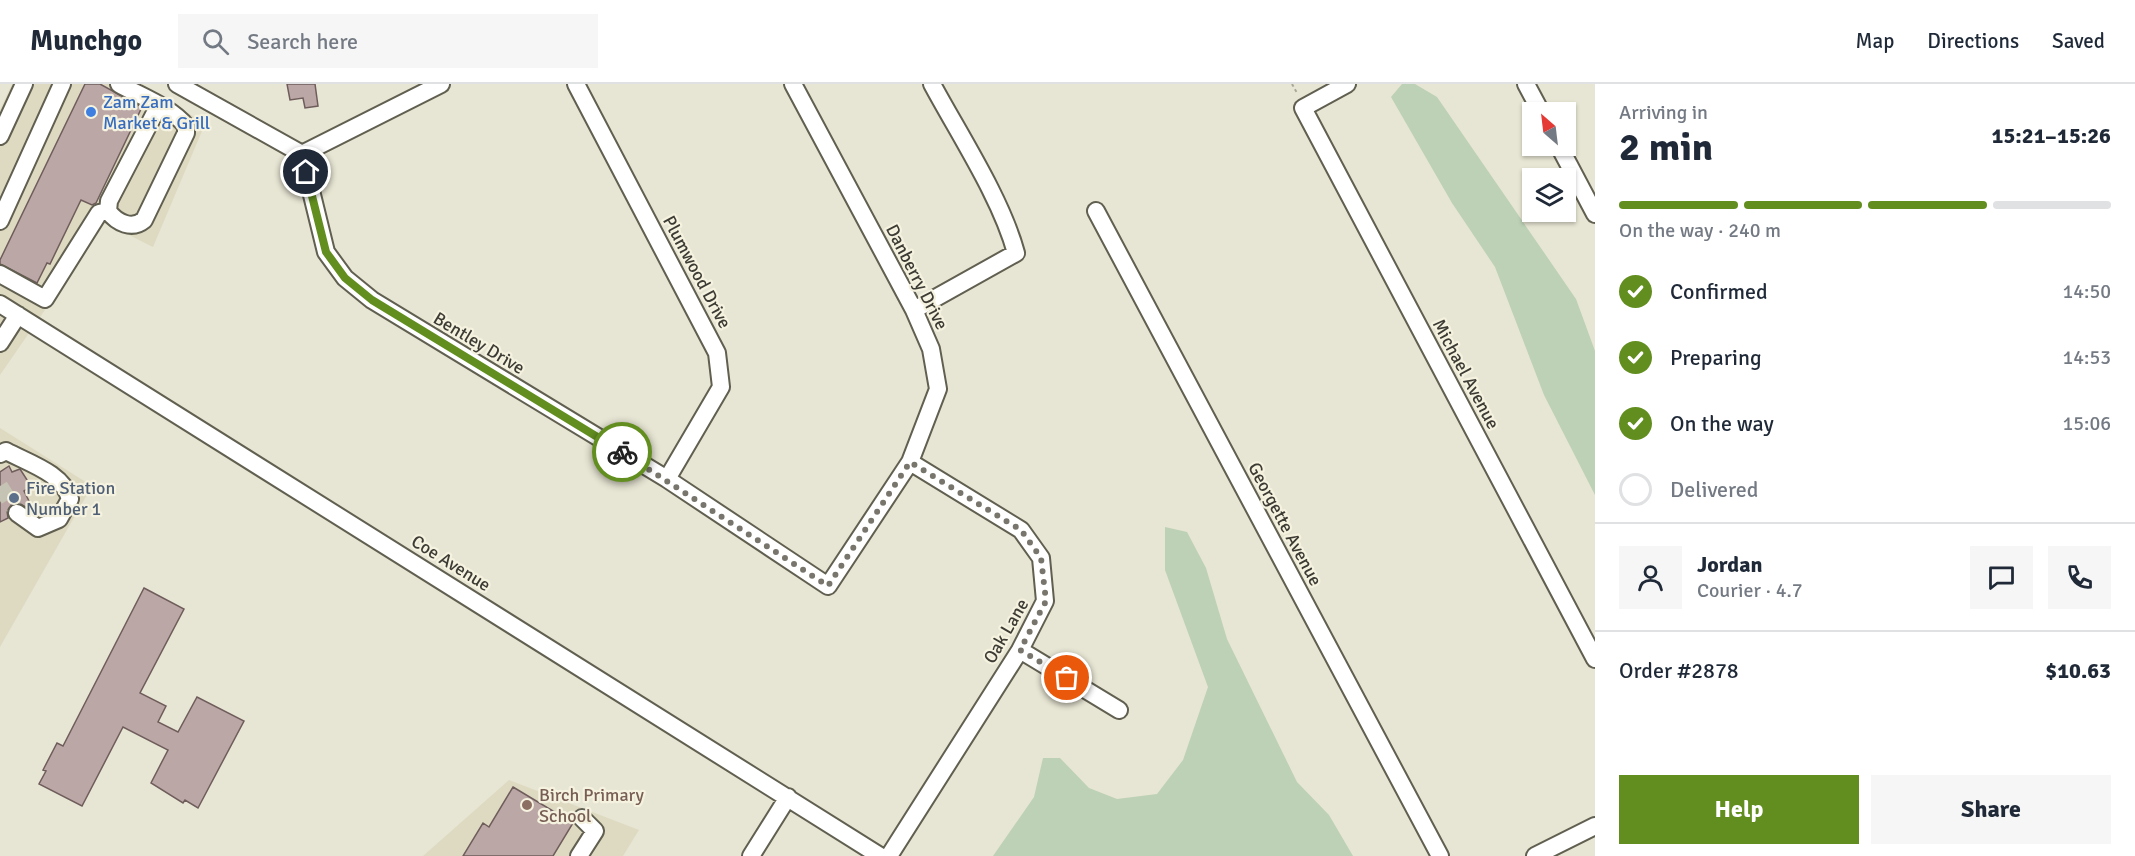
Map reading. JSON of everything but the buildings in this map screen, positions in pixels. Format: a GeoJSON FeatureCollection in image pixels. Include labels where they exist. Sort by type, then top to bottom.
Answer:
{"type":"FeatureCollection","features":[{"type":"Feature","properties":{"kind":"street"},"geometry":{"type":"LineString","coordinates":[[0,136],[24,84]]}},
{"type":"Feature","properties":{"kind":"street"},"geometry":{"type":"LineString","coordinates":[[0,221],[62,84]]}},
{"type":"Feature","properties":{"kind":"street"},"geometry":{"type":"LineString","coordinates":[[119,84],[181,120],[186,126],[186,134],[144,220],[137,225],[129,225],[114,218],[108,211],[109,201],[158,107]]}},
{"type":"Feature","properties":{"kind":"street"},"geometry":{"type":"LineString","coordinates":[[177,84],[302,154],[441,84]]}},
{"type":"Feature","properties":{"kind":"street","name":"Plumwood Drive"},"geometry":{"type":"LineString","coordinates":[[576,84],[717,353],[721,387],[667,479]]}},
{"type":"Feature","properties":{"kind":"street","name":"Danberry Drive"},"geometry":{"type":"LineString","coordinates":[[793,84],[914,310],[932,349],[938,389],[910,462],[828,586]]}},
{"type":"Feature","properties":{"kind":"street"},"geometry":{"type":"LineString","coordinates":[[914,310],[1016,254],[1011,234],[932,84]]}},
{"type":"Feature","properties":{"kind":"street"},"geometry":{"type":"LineString","coordinates":[[1300,100],[1347,84]]}},
{"type":"Feature","properties":{"kind":"street"},"geometry":{"type":"LineString","coordinates":[[1526,84],[1536,102]]}},
{"type":"Feature","properties":{"kind":"street","name":"Michael Avenue"},"geometry":{"type":"LineString","coordinates":[[1300,100],[1595,659]]}},
{"type":"Feature","properties":{"kind":"street","name":"Bentley Drive"},"geometry":{"type":"LineString","coordinates":[[302,154],[326,252],[345,278],[372,300],[667,479],[828,586]]}},
{"type":"Feature","properties":{"kind":"street"},"geometry":{"type":"LineString","coordinates":[[1564,156],[1595,214]]}},
{"type":"Feature","properties":{"kind":"street"},"geometry":{"type":"LineString","coordinates":[[0,274],[45,299],[99,213],[108,211]]}},
{"type":"Feature","properties":{"kind":"street","name":"Georgette Avenue"},"geometry":{"type":"LineString","coordinates":[[1096,211],[1440,856]]}},
{"type":"Feature","properties":{"kind":"street","name":"Coe Avenue"},"geometry":{"type":"LineString","coordinates":[[0,304],[880,856]]}},
{"type":"Feature","properties":{"kind":"street"},"geometry":{"type":"LineString","coordinates":[[0,343],[18,315]]}},
{"type":"Feature","properties":{"kind":"street"},"geometry":{"type":"LineString","coordinates":[[0,454],[6,451],[44,471],[63,483],[68,490],[70,499],[59,519],[38,528],[17,513]]}},
{"type":"Feature","properties":{"kind":"street","name":"Oak Lane"},"geometry":{"type":"LineString","coordinates":[[889,856],[1020,650],[1046,601],[1041,558],[1021,530],[910,462]]}},
{"type":"Feature","properties":{"kind":"street"},"geometry":{"type":"LineString","coordinates":[[1020,650],[1119,710]]}},
{"type":"Feature","properties":{"kind":"street"},"geometry":{"type":"LineString","coordinates":[[751,856],[788,797]]}},
{"type":"Feature","properties":{"kind":"street"},"geometry":{"type":"LineString","coordinates":[[579,856],[595,831],[582,818]]}},
{"type":"Feature","properties":{"kind":"street"},"geometry":{"type":"LineString","coordinates":[[1535,856],[1595,826]]}},
{"type":"Feature","properties":{"kind":"path"},"geometry":{"type":"LineString","coordinates":[[1292,84],[1300,100]]}},
{"type":"Feature","properties":{"kind":"shaded area"},"geometry":{"type":"Polygon","coordinates":[[[12,84],[142,84],[205,124],[153,247],[105,223],[0,375],[0,110],[12,84]]]}},
{"type":"Feature","properties":{"kind":"shaded area"},"geometry":{"type":"Polygon","coordinates":[[[0,428],[92,486],[0,647],[0,428]]]}},
{"type":"Feature","properties":{"kind":"shaded area","name":"Birch Primary School"},"geometry":{"type":"Polygon","coordinates":[[[509,780],[639,830],[623,856],[423,856],[509,780]]]}},
{"type":"Feature","properties":{"kind":"green space"},"geometry":{"type":"Polygon","coordinates":[[[1402,84],[1415,84],[1437,97],[1576,299],[1595,351],[1595,495],[1544,395],[1495,267],[1452,203],[1391,97],[1402,84]]]}},
{"type":"Feature","properties":{"kind":"green space"},"geometry":{"type":"Polygon","coordinates":[[[1165,527],[1187,532],[1206,568],[1227,639],[1297,782],[1329,815],[1353,856],[993,856],[1034,797],[1043,758],[1060,758],[1089,788],[1117,799],[1157,794],[1183,760],[1208,687],[1165,570],[1165,527]]]}},
{"type":"Feature","properties":{"kind":"tunnel"},"geometry":{"type":"LineString","coordinates":[[0,486],[17,513]]}},
{"type":"Feature","properties":{"kind":"way so far"},"geometry":{"type":"LineString","coordinates":[[622,452],[667,479],[828,586],[910,462],[1021,530],[1041,558],[1046,601],[1020,650],[1067,678]]}},
{"type":"Feature","properties":{"kind":"place","name":"Zam Zam Market & Grill"},"geometry":{"type":"Point","coordinates":[91,112]}},
{"type":"Feature","properties":{"kind":"place","name":"Fire Station Number 1"},"geometry":{"type":"Point","coordinates":[14,498]}},
{"type":"Feature","properties":{"kind":"place","name":"Birch Primary School"},"geometry":{"type":"Point","coordinates":[527,805]}},
{"type":"Feature","properties":{"kind":"route"},"geometry":{"type":"LineString","coordinates":[[306,172],[326,252],[345,278],[372,300],[622,452]]}}]}
